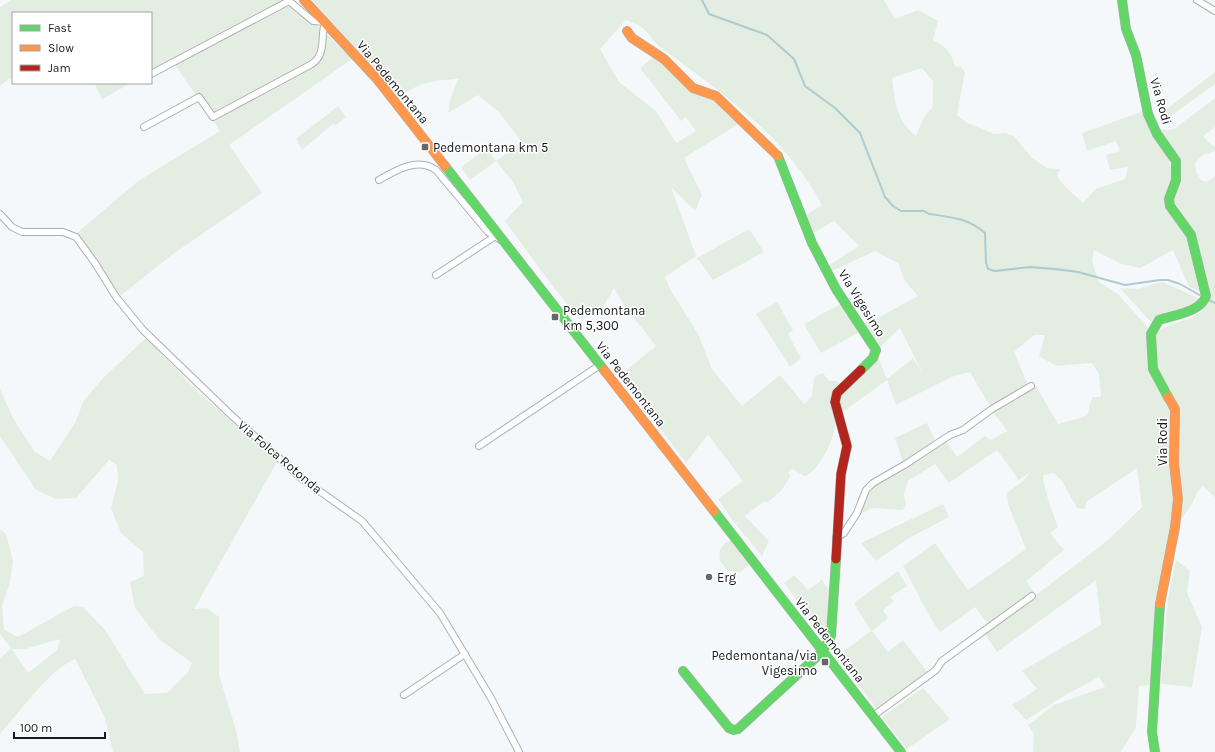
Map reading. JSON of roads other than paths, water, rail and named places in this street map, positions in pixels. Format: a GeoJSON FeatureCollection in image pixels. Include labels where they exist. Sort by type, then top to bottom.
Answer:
{"type":"FeatureCollection","features":[{"type":"Feature","properties":{"kind":"street","name":"Via Pedemontana"},"geometry":{"type":"LineString","coordinates":[[304,0],[377,79],[499,239],[600,365],[901,752]]}},
{"type":"Feature","properties":{"kind":"street","name":"Via Rodi"},"geometry":{"type":"LineString","coordinates":[[1122,0],[1126,29],[1136,54],[1148,114],[1157,134],[1176,161],[1176,180],[1170,199],[1170,206],[1191,235],[1206,296],[1205,300],[1200,306],[1159,320],[1152,328],[1150,339],[1153,369],[1175,409],[1176,425],[1174,463],[1178,499],[1175,527],[1160,599],[1152,732],[1155,752]]}},
{"type":"Feature","properties":{"kind":"street"},"geometry":{"type":"LineString","coordinates":[[1196,0],[1215,11]]}},
{"type":"Feature","properties":{"kind":"street"},"geometry":{"type":"LineString","coordinates":[[144,127],[199,97],[213,117],[310,65],[319,59],[322,54],[322,34],[325,22],[313,21],[288,1],[152,73]]}},
{"type":"Feature","properties":{"kind":"street","name":"Via Vigesimo"},"geometry":{"type":"LineString","coordinates":[[627,31],[632,38],[664,59],[693,88],[716,96],[778,154],[812,244],[836,289],[876,350],[873,358],[836,393],[834,402],[847,446],[841,474],[831,636],[822,652]]}},
{"type":"Feature","properties":{"kind":"street"},"geometry":{"type":"LineString","coordinates":[[379,180],[407,166],[430,166],[436,170],[488,232],[499,239],[436,275]]}},
{"type":"Feature","properties":{"kind":"street","name":"Via Folca Rotonda"},"geometry":{"type":"LineString","coordinates":[[0,214],[12,227],[22,232],[63,232],[76,237],[95,262],[116,297],[143,330],[230,414],[301,478],[362,521],[440,613],[465,654],[519,752]]}},
{"type":"Feature","properties":{"kind":"street"},"geometry":{"type":"LineString","coordinates":[[479,446],[600,365]]}},
{"type":"Feature","properties":{"kind":"street"},"geometry":{"type":"LineString","coordinates":[[836,538],[844,533],[853,520],[866,490],[873,483],[906,464],[950,435],[963,430],[992,409],[1031,386]]}},
{"type":"Feature","properties":{"kind":"street"},"geometry":{"type":"LineString","coordinates":[[873,716],[936,670],[942,661],[1032,596]]}},
{"type":"Feature","properties":{"kind":"street"},"geometry":{"type":"LineString","coordinates":[[683,671],[730,728],[734,730],[738,729],[822,652]]}},
{"type":"Feature","properties":{"kind":"street"},"geometry":{"type":"LineString","coordinates":[[404,695],[465,654]]}},
{"type":"Feature","properties":{"kind":"waterway"},"geometry":{"type":"LineString","coordinates":[[702,0],[709,14],[767,35],[794,59],[805,86],[835,108],[860,133],[885,197],[893,206],[901,211],[924,211],[929,214],[965,221],[979,228],[985,233],[986,263],[988,269],[995,271],[1030,267],[1055,269],[1078,272],[1125,285],[1168,280],[1180,284],[1203,297]]}},
{"type":"Feature","properties":{"kind":"waterway"},"geometry":{"type":"LineString","coordinates":[[1207,299],[1215,303]]}},
{"type":"Feature","properties":{"kind":"place","name":"Pedemontana km 5"},"geometry":{"type":"Point","coordinates":[425,147]}},
{"type":"Feature","properties":{"kind":"place","name":"Pedemontana km 5,300"},"geometry":{"type":"Point","coordinates":[555,317]}},
{"type":"Feature","properties":{"kind":"place","name":"Erg"},"geometry":{"type":"Point","coordinates":[709,577]}},
{"type":"Feature","properties":{"kind":"place","name":"Pedemontana/via Vigesimo"},"geometry":{"type":"Point","coordinates":[825,662]}}]}
